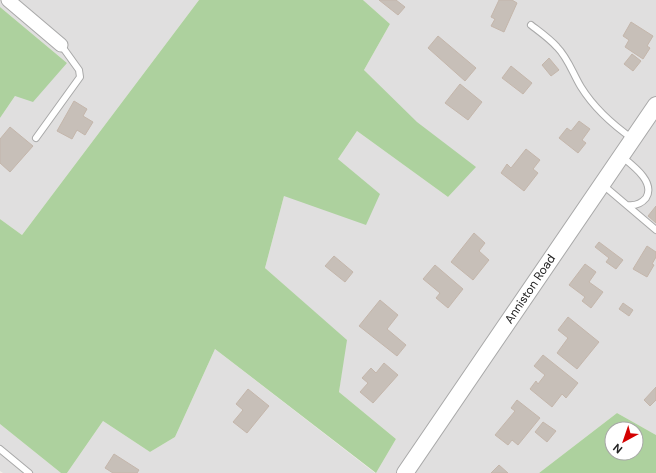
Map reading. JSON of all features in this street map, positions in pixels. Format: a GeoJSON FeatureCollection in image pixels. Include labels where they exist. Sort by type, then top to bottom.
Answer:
{"type":"FeatureCollection","features":[{"type":"Feature","properties":{"kind":"street"},"geometry":{"type":"LineString","coordinates":[[8,0],[61,45]]}},
{"type":"Feature","properties":{"kind":"street","name":"Anniston Road"},"geometry":{"type":"LineString","coordinates":[[405,473],[656,105]]}},
{"type":"Feature","properties":{"kind":"lane"},"geometry":{"type":"LineString","coordinates":[[531,25],[558,48],[572,69],[581,88],[597,108],[614,126],[633,139]]}},
{"type":"Feature","properties":{"kind":"lane"},"geometry":{"type":"LineString","coordinates":[[36,138],[80,77],[79,70],[61,45]]}},
{"type":"Feature","properties":{"kind":"lane"},"geometry":{"type":"LineString","coordinates":[[621,156],[649,180],[651,187],[649,195],[645,199],[634,206],[627,205]]}},
{"type":"Feature","properties":{"kind":"lane"},"geometry":{"type":"LineString","coordinates":[[602,184],[656,230]]}},
{"type":"Feature","properties":{"kind":"lane"},"geometry":{"type":"LineString","coordinates":[[0,448],[29,473]]}},
{"type":"Feature","properties":{"kind":"shaded area"},"geometry":{"type":"Polygon","coordinates":[[[0,0],[199,0],[22,235],[0,219],[0,118],[15,96],[67,63],[0,7],[0,0]]]}},
{"type":"Feature","properties":{"kind":"shaded area"},"geometry":{"type":"Polygon","coordinates":[[[363,0],[656,0],[656,435],[644,428],[644,421],[631,421],[617,413],[607,421],[604,421],[604,423],[539,473],[376,473],[396,439],[339,392],[346,340],[265,268],[284,196],[379,194],[338,159],[357,131],[448,197],[475,167],[416,122],[364,70],[390,24],[363,0]]]}},
{"type":"Feature","properties":{"kind":"shaded area"},"geometry":{"type":"Polygon","coordinates":[[[215,349],[375,473],[67,473],[103,421],[150,452],[175,437],[215,349]]]}},
{"type":"Feature","properties":{"kind":"shaded area"},"geometry":{"type":"Polygon","coordinates":[[[0,424],[61,473],[3,473],[0,471],[0,424]]]}},
{"type":"Feature","properties":{"kind":"green space"},"geometry":{"type":"Polygon","coordinates":[[[199,0],[363,0],[390,24],[364,70],[417,122],[476,167],[448,197],[357,131],[338,159],[380,194],[366,225],[284,196],[265,268],[347,340],[339,392],[396,439],[376,473],[215,349],[175,437],[150,452],[103,421],[67,473],[61,473],[0,424],[0,219],[22,235],[199,0]]]}},
{"type":"Feature","properties":{"kind":"green space"},"geometry":{"type":"Polygon","coordinates":[[[0,7],[67,63],[33,102],[15,96],[0,118],[0,7]]]}},
{"type":"Feature","properties":{"kind":"green space"},"geometry":{"type":"Polygon","coordinates":[[[617,413],[631,421],[607,421],[617,413]]]}},
{"type":"Feature","properties":{"kind":"green space"},"geometry":{"type":"Polygon","coordinates":[[[604,423],[604,461],[644,461],[644,428],[656,435],[656,473],[539,473],[604,423]]]}},
{"type":"Feature","properties":{"kind":"building"},"geometry":{"type":"Polygon","coordinates":[[[379,0],[396,0],[405,7],[398,15],[379,0]]]}},
{"type":"Feature","properties":{"kind":"building"},"geometry":{"type":"Polygon","coordinates":[[[499,0],[512,0],[517,3],[504,32],[491,26],[495,19],[491,17],[499,0]]]}},
{"type":"Feature","properties":{"kind":"building"},"geometry":{"type":"Polygon","coordinates":[[[631,22],[653,36],[647,46],[650,48],[643,59],[625,47],[629,40],[623,36],[631,22]]]}},
{"type":"Feature","properties":{"kind":"building"},"geometry":{"type":"Polygon","coordinates":[[[438,36],[476,68],[465,81],[428,48],[438,36]]]}},
{"type":"Feature","properties":{"kind":"building"},"geometry":{"type":"Polygon","coordinates":[[[632,54],[641,61],[633,71],[624,64],[632,54]]]}},
{"type":"Feature","properties":{"kind":"building"},"geometry":{"type":"Polygon","coordinates":[[[549,58],[559,70],[551,76],[542,65],[549,58]]]}},
{"type":"Feature","properties":{"kind":"building"},"geometry":{"type":"Polygon","coordinates":[[[511,66],[532,83],[523,94],[502,78],[511,66]]]}},
{"type":"Feature","properties":{"kind":"building"},"geometry":{"type":"Polygon","coordinates":[[[460,84],[482,102],[468,120],[445,103],[460,84]]]}},
{"type":"Feature","properties":{"kind":"building"},"geometry":{"type":"Polygon","coordinates":[[[74,101],[87,109],[83,116],[93,122],[85,135],[77,130],[72,139],[57,131],[74,101]]]}},
{"type":"Feature","properties":{"kind":"building"},"geometry":{"type":"Polygon","coordinates":[[[579,121],[590,129],[582,140],[586,143],[578,153],[559,138],[567,128],[571,131],[579,121]]]}},
{"type":"Feature","properties":{"kind":"building"},"geometry":{"type":"Polygon","coordinates":[[[10,127],[33,146],[10,172],[0,163],[0,139],[10,127]]]}},
{"type":"Feature","properties":{"kind":"building"},"geometry":{"type":"Polygon","coordinates":[[[526,149],[540,160],[533,169],[538,173],[524,191],[501,173],[507,164],[511,168],[526,149]]]}},
{"type":"Feature","properties":{"kind":"building"},"geometry":{"type":"Polygon","coordinates":[[[656,206],[656,223],[648,216],[656,206]]]}},
{"type":"Feature","properties":{"kind":"building"},"geometry":{"type":"Polygon","coordinates":[[[474,233],[485,243],[479,251],[489,260],[473,280],[451,262],[474,233]]]}},
{"type":"Feature","properties":{"kind":"building"},"geometry":{"type":"Polygon","coordinates":[[[599,242],[623,260],[616,269],[606,262],[609,258],[595,247],[599,242]]]}},
{"type":"Feature","properties":{"kind":"building"},"geometry":{"type":"Polygon","coordinates":[[[647,246],[656,252],[656,257],[652,264],[654,265],[647,277],[633,269],[647,246]]]}},
{"type":"Feature","properties":{"kind":"building"},"geometry":{"type":"Polygon","coordinates":[[[334,256],[353,272],[345,282],[325,266],[334,256]]]}},
{"type":"Feature","properties":{"kind":"building"},"geometry":{"type":"Polygon","coordinates":[[[585,264],[596,272],[589,282],[603,292],[591,308],[582,301],[585,297],[569,285],[585,264]]]}},
{"type":"Feature","properties":{"kind":"building"},"geometry":{"type":"Polygon","coordinates":[[[435,265],[463,289],[448,308],[436,298],[440,293],[423,279],[435,265]]]}},
{"type":"Feature","properties":{"kind":"building"},"geometry":{"type":"Polygon","coordinates":[[[380,300],[398,315],[387,329],[406,345],[397,356],[359,326],[380,300]]]}},
{"type":"Feature","properties":{"kind":"building"},"geometry":{"type":"Polygon","coordinates":[[[623,303],[633,310],[629,316],[619,309],[623,303]]]}},
{"type":"Feature","properties":{"kind":"building"},"geometry":{"type":"Polygon","coordinates":[[[568,317],[599,342],[577,369],[557,353],[568,338],[558,330],[568,317]]]}},
{"type":"Feature","properties":{"kind":"building"},"geometry":{"type":"Polygon","coordinates":[[[543,355],[578,383],[566,398],[562,394],[552,407],[530,389],[536,381],[538,384],[545,375],[534,366],[543,355]]]}},
{"type":"Feature","properties":{"kind":"building"},"geometry":{"type":"Polygon","coordinates":[[[384,363],[398,375],[373,403],[360,392],[368,383],[362,378],[371,368],[376,373],[384,363]]]}},
{"type":"Feature","properties":{"kind":"building"},"geometry":{"type":"Polygon","coordinates":[[[656,387],[656,400],[650,406],[644,400],[656,387]]]}},
{"type":"Feature","properties":{"kind":"building"},"geometry":{"type":"Polygon","coordinates":[[[248,389],[269,406],[247,433],[233,422],[243,410],[236,404],[248,389]]]}},
{"type":"Feature","properties":{"kind":"building"},"geometry":{"type":"Polygon","coordinates":[[[517,400],[540,418],[518,445],[512,440],[508,445],[495,435],[515,411],[511,408],[517,400]]]}},
{"type":"Feature","properties":{"kind":"building"},"geometry":{"type":"Polygon","coordinates":[[[543,422],[556,431],[547,442],[535,432],[543,422]]]}},
{"type":"Feature","properties":{"kind":"building"},"geometry":{"type":"Polygon","coordinates":[[[114,454],[139,470],[137,473],[113,473],[105,468],[114,454]]]}},
{"type":"Feature","properties":{"kind":"building"},"geometry":{"type":"Polygon","coordinates":[[[499,465],[508,473],[491,473],[499,465]]]}}]}
